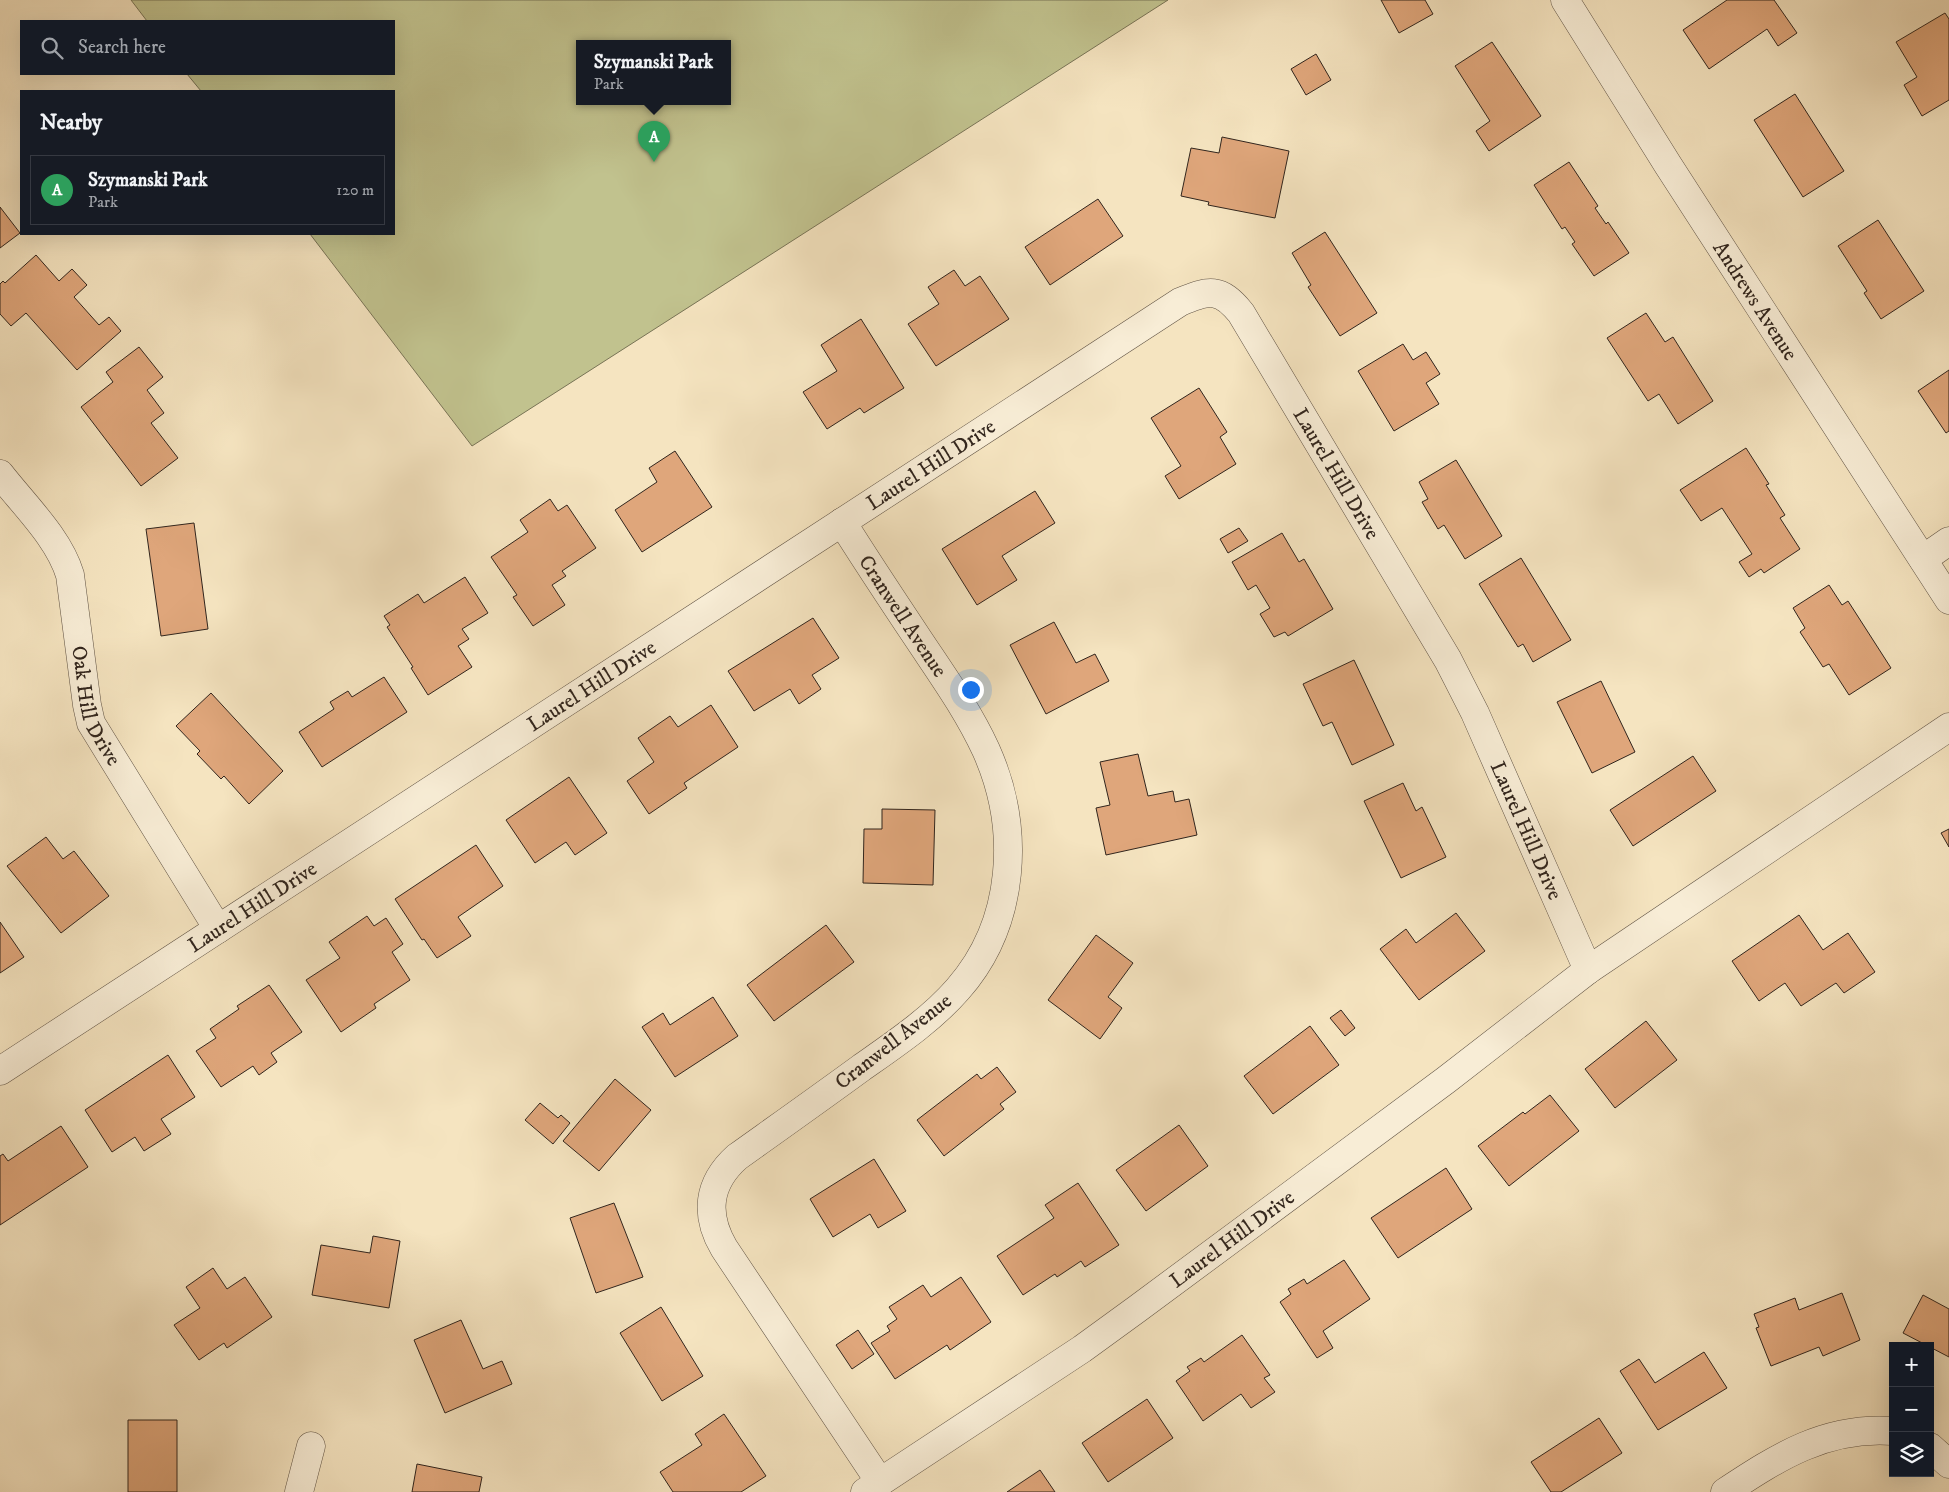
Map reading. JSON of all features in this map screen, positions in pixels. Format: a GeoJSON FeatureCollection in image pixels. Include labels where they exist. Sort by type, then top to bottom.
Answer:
{"type":"FeatureCollection","features":[{"type":"Feature","properties":{"kind":"street","name":"Andrews Avenue"},"geometry":{"type":"LineString","coordinates":[[1565,0],[1668,165],[1949,600]]}},
{"type":"Feature","properties":{"kind":"street","name":"Laurel Hill Drive"},"geometry":{"type":"LineString","coordinates":[[0,1071],[1180,302],[1199,294],[1214,293],[1230,298],[1246,322],[1448,660],[1475,713],[1588,970]]}},
{"type":"Feature","properties":{"kind":"street","name":"Oak Hill Drive"},"geometry":{"type":"LineString","coordinates":[[0,474],[58,546],[66,560],[70,575],[87,706],[91,723],[218,929]]}},
{"type":"Feature","properties":{"kind":"street","name":"Cranwell Avenue"},"geometry":{"type":"LineString","coordinates":[[842,522],[959,700],[986,752],[999,788],[1007,822],[1008,858],[1000,910],[988,943],[959,988],[934,1013],[898,1042],[737,1157],[726,1167],[718,1179],[713,1192],[711,1206],[712,1221],[716,1235],[873,1487]]}},
{"type":"Feature","properties":{"kind":"street"},"geometry":{"type":"LineString","coordinates":[[1923,559],[1949,541]]}},
{"type":"Feature","properties":{"kind":"street","name":"Laurel Hill Drive"},"geometry":{"type":"LineString","coordinates":[[873,1487],[1082,1349],[1138,1309],[1446,1080],[1588,970],[1949,727]]}},
{"type":"Feature","properties":{"kind":"street"},"geometry":{"type":"LineString","coordinates":[[1725,1492],[1763,1468],[1806,1445],[1846,1432],[1889,1431]]}},
{"type":"Feature","properties":{"kind":"street"},"geometry":{"type":"LineString","coordinates":[[299,1492],[311,1446]]}},
{"type":"Feature","properties":{"kind":"street"},"geometry":{"type":"LineString","coordinates":[[1934,1451],[1949,1464]]}},
{"type":"Feature","properties":{"kind":"green space"},"geometry":{"type":"Polygon","coordinates":[[[131,0],[1168,0],[472,446],[311,235],[395,235],[395,90],[200,90],[188,75],[395,75],[395,20],[146,20],[131,0]]]}},
{"type":"Feature","properties":{"kind":"building"},"geometry":{"type":"Polygon","coordinates":[[[1381,0],[1425,0],[1433,14],[1399,33],[1381,0]]]}},
{"type":"Feature","properties":{"kind":"building"},"geometry":{"type":"Polygon","coordinates":[[[1727,0],[1774,0],[1797,33],[1778,46],[1767,29],[1709,69],[1683,30],[1727,0]]]}},
{"type":"Feature","properties":{"kind":"building"},"geometry":{"type":"Polygon","coordinates":[[[1945,13],[1949,19],[1949,100],[1922,116],[1904,85],[1917,77],[1896,42],[1945,13]]]}},
{"type":"Feature","properties":{"kind":"building"},"geometry":{"type":"Polygon","coordinates":[[[1492,42],[1541,116],[1489,151],[1476,131],[1490,121],[1455,66],[1492,42]]]}},
{"type":"Feature","properties":{"kind":"building"},"geometry":{"type":"Polygon","coordinates":[[[1316,54],[1331,80],[1306,95],[1291,69],[1316,54]]]}},
{"type":"Feature","properties":{"kind":"building"},"geometry":{"type":"Polygon","coordinates":[[[1795,94],[1844,171],[1803,197],[1754,120],[1795,94]]]}},
{"type":"Feature","properties":{"kind":"building"},"geometry":{"type":"Polygon","coordinates":[[[1222,137],[1289,151],[1275,218],[1208,205],[1209,202],[1181,196],[1191,148],[1219,153],[1222,137]]]}},
{"type":"Feature","properties":{"kind":"building"},"geometry":{"type":"Polygon","coordinates":[[[1569,162],[1598,206],[1595,208],[1606,224],[1608,222],[1629,253],[1594,276],[1572,244],[1575,242],[1565,227],[1562,229],[1534,185],[1569,162]]]}},
{"type":"Feature","properties":{"kind":"building"},"geometry":{"type":"Polygon","coordinates":[[[1098,199],[1123,236],[1050,285],[1025,247],[1098,199]]]}},
{"type":"Feature","properties":{"kind":"building"},"geometry":{"type":"Polygon","coordinates":[[[0,207],[20,233],[0,248],[0,207]]]}},
{"type":"Feature","properties":{"kind":"building"},"geometry":{"type":"Polygon","coordinates":[[[1878,220],[1924,291],[1881,319],[1864,293],[1867,291],[1838,246],[1878,220]]]}},
{"type":"Feature","properties":{"kind":"building"},"geometry":{"type":"Polygon","coordinates":[[[1325,232],[1377,313],[1340,336],[1308,287],[1311,285],[1292,253],[1325,232]]]}},
{"type":"Feature","properties":{"kind":"building"},"geometry":{"type":"Polygon","coordinates":[[[36,255],[59,281],[72,269],[87,285],[74,297],[99,325],[109,317],[121,331],[77,370],[26,313],[11,326],[0,314],[0,284],[3,281],[5,283],[36,255]]]}},
{"type":"Feature","properties":{"kind":"building"},"geometry":{"type":"Polygon","coordinates":[[[954,270],[965,286],[980,276],[1009,319],[936,366],[908,324],[939,304],[928,287],[954,270]]]}},
{"type":"Feature","properties":{"kind":"building"},"geometry":{"type":"Polygon","coordinates":[[[1646,313],[1665,342],[1673,337],[1713,401],[1678,424],[1659,394],[1648,401],[1607,338],[1646,313]]]}},
{"type":"Feature","properties":{"kind":"building"},"geometry":{"type":"Polygon","coordinates":[[[861,319],[904,388],[864,413],[860,408],[827,429],[803,392],[837,371],[821,345],[861,319]]]}},
{"type":"Feature","properties":{"kind":"building"},"geometry":{"type":"Polygon","coordinates":[[[1403,344],[1413,360],[1426,352],[1440,374],[1426,383],[1439,404],[1394,431],[1358,371],[1403,344]]]}},
{"type":"Feature","properties":{"kind":"building"},"geometry":{"type":"Polygon","coordinates":[[[139,347],[163,377],[147,390],[164,413],[151,423],[178,458],[141,486],[81,407],[113,382],[106,372],[139,347]]]}},
{"type":"Feature","properties":{"kind":"building"},"geometry":{"type":"Polygon","coordinates":[[[1949,370],[1949,431],[1946,433],[1918,391],[1949,370]]]}},
{"type":"Feature","properties":{"kind":"building"},"geometry":{"type":"Polygon","coordinates":[[[1199,388],[1227,432],[1220,437],[1236,464],[1179,499],[1165,476],[1181,466],[1151,418],[1199,388]]]}},
{"type":"Feature","properties":{"kind":"building"},"geometry":{"type":"Polygon","coordinates":[[[1746,448],[1769,484],[1766,485],[1785,515],[1780,518],[1800,549],[1764,573],[1761,569],[1749,577],[1739,562],[1752,554],[1722,508],[1701,521],[1680,490],[1746,448]]]}},
{"type":"Feature","properties":{"kind":"building"},"geometry":{"type":"Polygon","coordinates":[[[675,451],[712,507],[642,552],[615,510],[657,482],[649,468],[675,451]]]}},
{"type":"Feature","properties":{"kind":"building"},"geometry":{"type":"Polygon","coordinates":[[[1456,460],[1502,536],[1465,559],[1444,525],[1438,529],[1422,502],[1428,499],[1419,482],[1456,460]]]}},
{"type":"Feature","properties":{"kind":"building"},"geometry":{"type":"Polygon","coordinates":[[[1035,491],[1055,523],[1002,556],[1017,580],[977,605],[942,549],[1035,491]]]}},
{"type":"Feature","properties":{"kind":"building"},"geometry":{"type":"Polygon","coordinates":[[[550,499],[558,511],[567,505],[596,548],[562,571],[566,576],[552,585],[565,605],[533,626],[513,597],[517,595],[491,557],[528,532],[520,520],[550,499]]]}},
{"type":"Feature","properties":{"kind":"building"},"geometry":{"type":"Polygon","coordinates":[[[194,523],[208,629],[161,636],[146,529],[194,523]]]}},
{"type":"Feature","properties":{"kind":"building"},"geometry":{"type":"Polygon","coordinates":[[[1239,528],[1248,541],[1228,553],[1220,539],[1239,528]]]}},
{"type":"Feature","properties":{"kind":"building"},"geometry":{"type":"Polygon","coordinates":[[[1282,533],[1299,562],[1304,559],[1333,609],[1288,636],[1285,632],[1274,637],[1260,614],[1270,608],[1256,585],[1248,590],[1232,562],[1282,533]]]}},
{"type":"Feature","properties":{"kind":"building"},"geometry":{"type":"Polygon","coordinates":[[[1521,558],[1571,640],[1533,662],[1523,644],[1518,647],[1479,584],[1521,558]]]}},
{"type":"Feature","properties":{"kind":"building"},"geometry":{"type":"Polygon","coordinates":[[[465,577],[488,613],[462,629],[469,639],[458,646],[472,667],[428,695],[411,668],[413,667],[387,627],[390,625],[384,616],[418,594],[424,603],[465,577]]]}},
{"type":"Feature","properties":{"kind":"building"},"geometry":{"type":"Polygon","coordinates":[[[1829,585],[1842,605],[1848,601],[1891,668],[1849,695],[1829,664],[1823,667],[1800,632],[1805,628],[1793,608],[1829,585]]]}},
{"type":"Feature","properties":{"kind":"building"},"geometry":{"type":"Polygon","coordinates":[[[813,618],[839,658],[812,675],[821,689],[799,704],[790,689],[754,711],[728,671],[813,618]]]}},
{"type":"Feature","properties":{"kind":"building"},"geometry":{"type":"Polygon","coordinates":[[[1054,622],[1076,663],[1095,654],[1109,681],[1046,714],[1010,645],[1054,622]]]}},
{"type":"Feature","properties":{"kind":"building"},"geometry":{"type":"Polygon","coordinates":[[[1354,660],[1394,745],[1352,765],[1332,722],[1323,726],[1303,684],[1354,660]]]}},
{"type":"Feature","properties":{"kind":"building"},"geometry":{"type":"Polygon","coordinates":[[[384,677],[407,712],[322,767],[299,732],[334,709],[330,702],[348,691],[352,697],[384,677]]]}},
{"type":"Feature","properties":{"kind":"building"},"geometry":{"type":"Polygon","coordinates":[[[1601,681],[1635,752],[1592,773],[1557,702],[1601,681]]]}},
{"type":"Feature","properties":{"kind":"building"},"geometry":{"type":"Polygon","coordinates":[[[211,693],[283,771],[249,804],[224,776],[221,779],[197,754],[200,751],[176,726],[211,693]]]}},
{"type":"Feature","properties":{"kind":"building"},"geometry":{"type":"Polygon","coordinates":[[[711,705],[738,747],[684,783],[687,788],[649,814],[627,781],[654,762],[638,738],[670,716],[678,727],[711,705]]]}},
{"type":"Feature","properties":{"kind":"building"},"geometry":{"type":"Polygon","coordinates":[[[1138,754],[1148,796],[1173,791],[1175,802],[1189,799],[1197,835],[1106,855],[1096,808],[1110,805],[1100,762],[1138,754]]]}},
{"type":"Feature","properties":{"kind":"building"},"geometry":{"type":"Polygon","coordinates":[[[1693,756],[1716,791],[1633,846],[1610,810],[1693,756]]]}},
{"type":"Feature","properties":{"kind":"building"},"geometry":{"type":"Polygon","coordinates":[[[569,777],[607,833],[575,855],[566,842],[535,863],[506,820],[569,777]]]}},
{"type":"Feature","properties":{"kind":"building"},"geometry":{"type":"Polygon","coordinates":[[[1403,783],[1416,811],[1422,807],[1446,857],[1401,878],[1364,801],[1403,783]]]}},
{"type":"Feature","properties":{"kind":"building"},"geometry":{"type":"Polygon","coordinates":[[[882,809],[935,810],[933,885],[863,883],[864,829],[882,829],[882,809]]]}},
{"type":"Feature","properties":{"kind":"building"},"geometry":{"type":"Polygon","coordinates":[[[1949,829],[1949,847],[1941,833],[1949,829]]]}},
{"type":"Feature","properties":{"kind":"building"},"geometry":{"type":"Polygon","coordinates":[[[46,837],[63,859],[74,851],[109,896],[61,933],[7,866],[46,837]]]}},
{"type":"Feature","properties":{"kind":"building"},"geometry":{"type":"Polygon","coordinates":[[[476,845],[503,886],[458,917],[471,936],[437,958],[424,939],[422,940],[395,899],[476,845]]]}},
{"type":"Feature","properties":{"kind":"building"},"geometry":{"type":"Polygon","coordinates":[[[1456,913],[1485,951],[1419,1000],[1380,949],[1406,929],[1416,943],[1456,913]]]}},
{"type":"Feature","properties":{"kind":"building"},"geometry":{"type":"Polygon","coordinates":[[[1799,915],[1823,950],[1848,933],[1875,972],[1844,993],[1836,983],[1801,1006],[1785,983],[1759,1001],[1732,961],[1799,915]]]}},
{"type":"Feature","properties":{"kind":"building"},"geometry":{"type":"Polygon","coordinates":[[[367,916],[374,926],[386,918],[403,944],[392,952],[410,980],[374,1004],[376,1008],[341,1032],[306,980],[340,958],[329,942],[367,916]]]}},
{"type":"Feature","properties":{"kind":"building"},"geometry":{"type":"Polygon","coordinates":[[[0,922],[24,957],[0,973],[0,922]]]}},
{"type":"Feature","properties":{"kind":"building"},"geometry":{"type":"Polygon","coordinates":[[[826,925],[854,962],[774,1021],[747,985],[826,925]]]}},
{"type":"Feature","properties":{"kind":"building"},"geometry":{"type":"Polygon","coordinates":[[[1096,935],[1133,963],[1108,997],[1122,1008],[1100,1039],[1048,1000],[1096,935]]]}},
{"type":"Feature","properties":{"kind":"building"},"geometry":{"type":"Polygon","coordinates":[[[269,985],[302,1032],[271,1053],[277,1062],[259,1075],[253,1066],[221,1087],[196,1051],[216,1038],[210,1029],[239,1009],[237,1006],[269,985]]]}},
{"type":"Feature","properties":{"kind":"building"},"geometry":{"type":"Polygon","coordinates":[[[713,997],[738,1036],[675,1077],[642,1027],[663,1013],[670,1025],[713,997]]]}},
{"type":"Feature","properties":{"kind":"building"},"geometry":{"type":"Polygon","coordinates":[[[1341,1010],[1355,1028],[1345,1036],[1330,1018],[1341,1010]]]}},
{"type":"Feature","properties":{"kind":"building"},"geometry":{"type":"Polygon","coordinates":[[[1646,1021],[1677,1060],[1615,1108],[1585,1069],[1646,1021]]]}},
{"type":"Feature","properties":{"kind":"building"},"geometry":{"type":"Polygon","coordinates":[[[1310,1026],[1339,1065],[1273,1114],[1244,1076],[1310,1026]]]}},
{"type":"Feature","properties":{"kind":"building"},"geometry":{"type":"Polygon","coordinates":[[[168,1055],[195,1097],[161,1119],[171,1134],[144,1151],[135,1137],[112,1152],[85,1110],[168,1055]]]}},
{"type":"Feature","properties":{"kind":"building"},"geometry":{"type":"Polygon","coordinates":[[[997,1067],[1016,1092],[1000,1104],[1004,1109],[944,1156],[917,1120],[977,1074],[981,1079],[997,1067]]]}},
{"type":"Feature","properties":{"kind":"building"},"geometry":{"type":"Polygon","coordinates":[[[615,1079],[651,1110],[599,1171],[563,1141],[615,1079]]]}},
{"type":"Feature","properties":{"kind":"building"},"geometry":{"type":"Polygon","coordinates":[[[1550,1095],[1579,1131],[1509,1186],[1478,1146],[1523,1112],[1525,1114],[1550,1095]]]}},
{"type":"Feature","properties":{"kind":"building"},"geometry":{"type":"Polygon","coordinates":[[[540,1103],[558,1118],[561,1115],[570,1123],[553,1144],[525,1120],[540,1103]]]}},
{"type":"Feature","properties":{"kind":"building"},"geometry":{"type":"Polygon","coordinates":[[[1179,1125],[1208,1166],[1146,1211],[1116,1170],[1179,1125]]]}},
{"type":"Feature","properties":{"kind":"building"},"geometry":{"type":"Polygon","coordinates":[[[61,1126],[88,1167],[0,1225],[0,1156],[3,1154],[8,1161],[61,1126]]]}},
{"type":"Feature","properties":{"kind":"building"},"geometry":{"type":"Polygon","coordinates":[[[874,1159],[906,1211],[878,1228],[870,1214],[833,1237],[810,1199],[874,1159]]]}},
{"type":"Feature","properties":{"kind":"building"},"geometry":{"type":"Polygon","coordinates":[[[1446,1168],[1472,1209],[1398,1258],[1371,1218],[1446,1168]]]}},
{"type":"Feature","properties":{"kind":"building"},"geometry":{"type":"Polygon","coordinates":[[[1078,1183],[1119,1245],[1085,1267],[1081,1261],[1057,1277],[1055,1274],[1023,1295],[997,1256],[1054,1218],[1045,1205],[1078,1183]]]}},
{"type":"Feature","properties":{"kind":"building"},"geometry":{"type":"Polygon","coordinates":[[[614,1203],[643,1277],[596,1293],[570,1218],[614,1203]]]}},
{"type":"Feature","properties":{"kind":"building"},"geometry":{"type":"Polygon","coordinates":[[[373,1236],[400,1241],[389,1308],[312,1295],[321,1245],[370,1253],[373,1236]]]}},
{"type":"Feature","properties":{"kind":"building"},"geometry":{"type":"Polygon","coordinates":[[[1344,1260],[1370,1299],[1323,1331],[1333,1348],[1317,1358],[1280,1302],[1291,1294],[1288,1289],[1304,1279],[1307,1284],[1344,1260]]]}},
{"type":"Feature","properties":{"kind":"building"},"geometry":{"type":"Polygon","coordinates":[[[213,1268],[227,1289],[245,1277],[272,1317],[227,1348],[224,1343],[199,1360],[174,1325],[200,1308],[186,1287],[213,1268]]]}},
{"type":"Feature","properties":{"kind":"building"},"geometry":{"type":"Polygon","coordinates":[[[961,1277],[991,1322],[950,1350],[947,1345],[895,1379],[871,1343],[890,1331],[887,1326],[897,1319],[889,1307],[923,1285],[931,1297],[961,1277]]]}},
{"type":"Feature","properties":{"kind":"building"},"geometry":{"type":"Polygon","coordinates":[[[1842,1293],[1860,1340],[1823,1356],[1819,1347],[1771,1366],[1756,1328],[1759,1327],[1754,1314],[1795,1298],[1799,1310],[1842,1293]]]}},
{"type":"Feature","properties":{"kind":"building"},"geometry":{"type":"Polygon","coordinates":[[[1923,1295],[1949,1309],[1949,1357],[1934,1349],[1934,1342],[1920,1342],[1903,1333],[1923,1295]]]}},
{"type":"Feature","properties":{"kind":"building"},"geometry":{"type":"Polygon","coordinates":[[[661,1307],[703,1376],[662,1401],[620,1333],[661,1307]]]}},
{"type":"Feature","properties":{"kind":"building"},"geometry":{"type":"Polygon","coordinates":[[[461,1320],[483,1369],[502,1361],[512,1384],[445,1413],[414,1340],[461,1320]]]}},
{"type":"Feature","properties":{"kind":"building"},"geometry":{"type":"Polygon","coordinates":[[[858,1330],[874,1354],[852,1369],[836,1345],[858,1330]]]}},
{"type":"Feature","properties":{"kind":"building"},"geometry":{"type":"Polygon","coordinates":[[[1242,1335],[1270,1375],[1264,1378],[1275,1392],[1251,1408],[1241,1394],[1203,1421],[1176,1381],[1190,1371],[1187,1367],[1201,1358],[1204,1362],[1242,1335]]]}},
{"type":"Feature","properties":{"kind":"building"},"geometry":{"type":"Polygon","coordinates":[[[1704,1352],[1727,1388],[1658,1430],[1620,1371],[1639,1359],[1655,1383],[1704,1352]]]}},
{"type":"Feature","properties":{"kind":"building"},"geometry":{"type":"Polygon","coordinates":[[[1147,1399],[1173,1438],[1108,1482],[1082,1443],[1147,1399]]]}},
{"type":"Feature","properties":{"kind":"building"},"geometry":{"type":"Polygon","coordinates":[[[724,1414],[766,1476],[741,1492],[673,1492],[660,1472],[702,1445],[695,1434],[724,1414]]]}},
{"type":"Feature","properties":{"kind":"building"},"geometry":{"type":"Polygon","coordinates":[[[1599,1418],[1622,1453],[1561,1492],[1551,1492],[1531,1462],[1599,1418]]]}},
{"type":"Feature","properties":{"kind":"building"},"geometry":{"type":"Polygon","coordinates":[[[128,1420],[177,1420],[177,1492],[128,1492],[128,1420]]]}},
{"type":"Feature","properties":{"kind":"building"},"geometry":{"type":"Polygon","coordinates":[[[417,1464],[482,1477],[479,1492],[412,1492],[417,1464]]]}},
{"type":"Feature","properties":{"kind":"building"},"geometry":{"type":"Polygon","coordinates":[[[1040,1470],[1055,1492],[1007,1492],[1040,1470]]]}},
{"type":"Feature","properties":{"kind":"place","name":"Szymanski Park"},"geometry":{"type":"Point","coordinates":[654,162]}}]}
